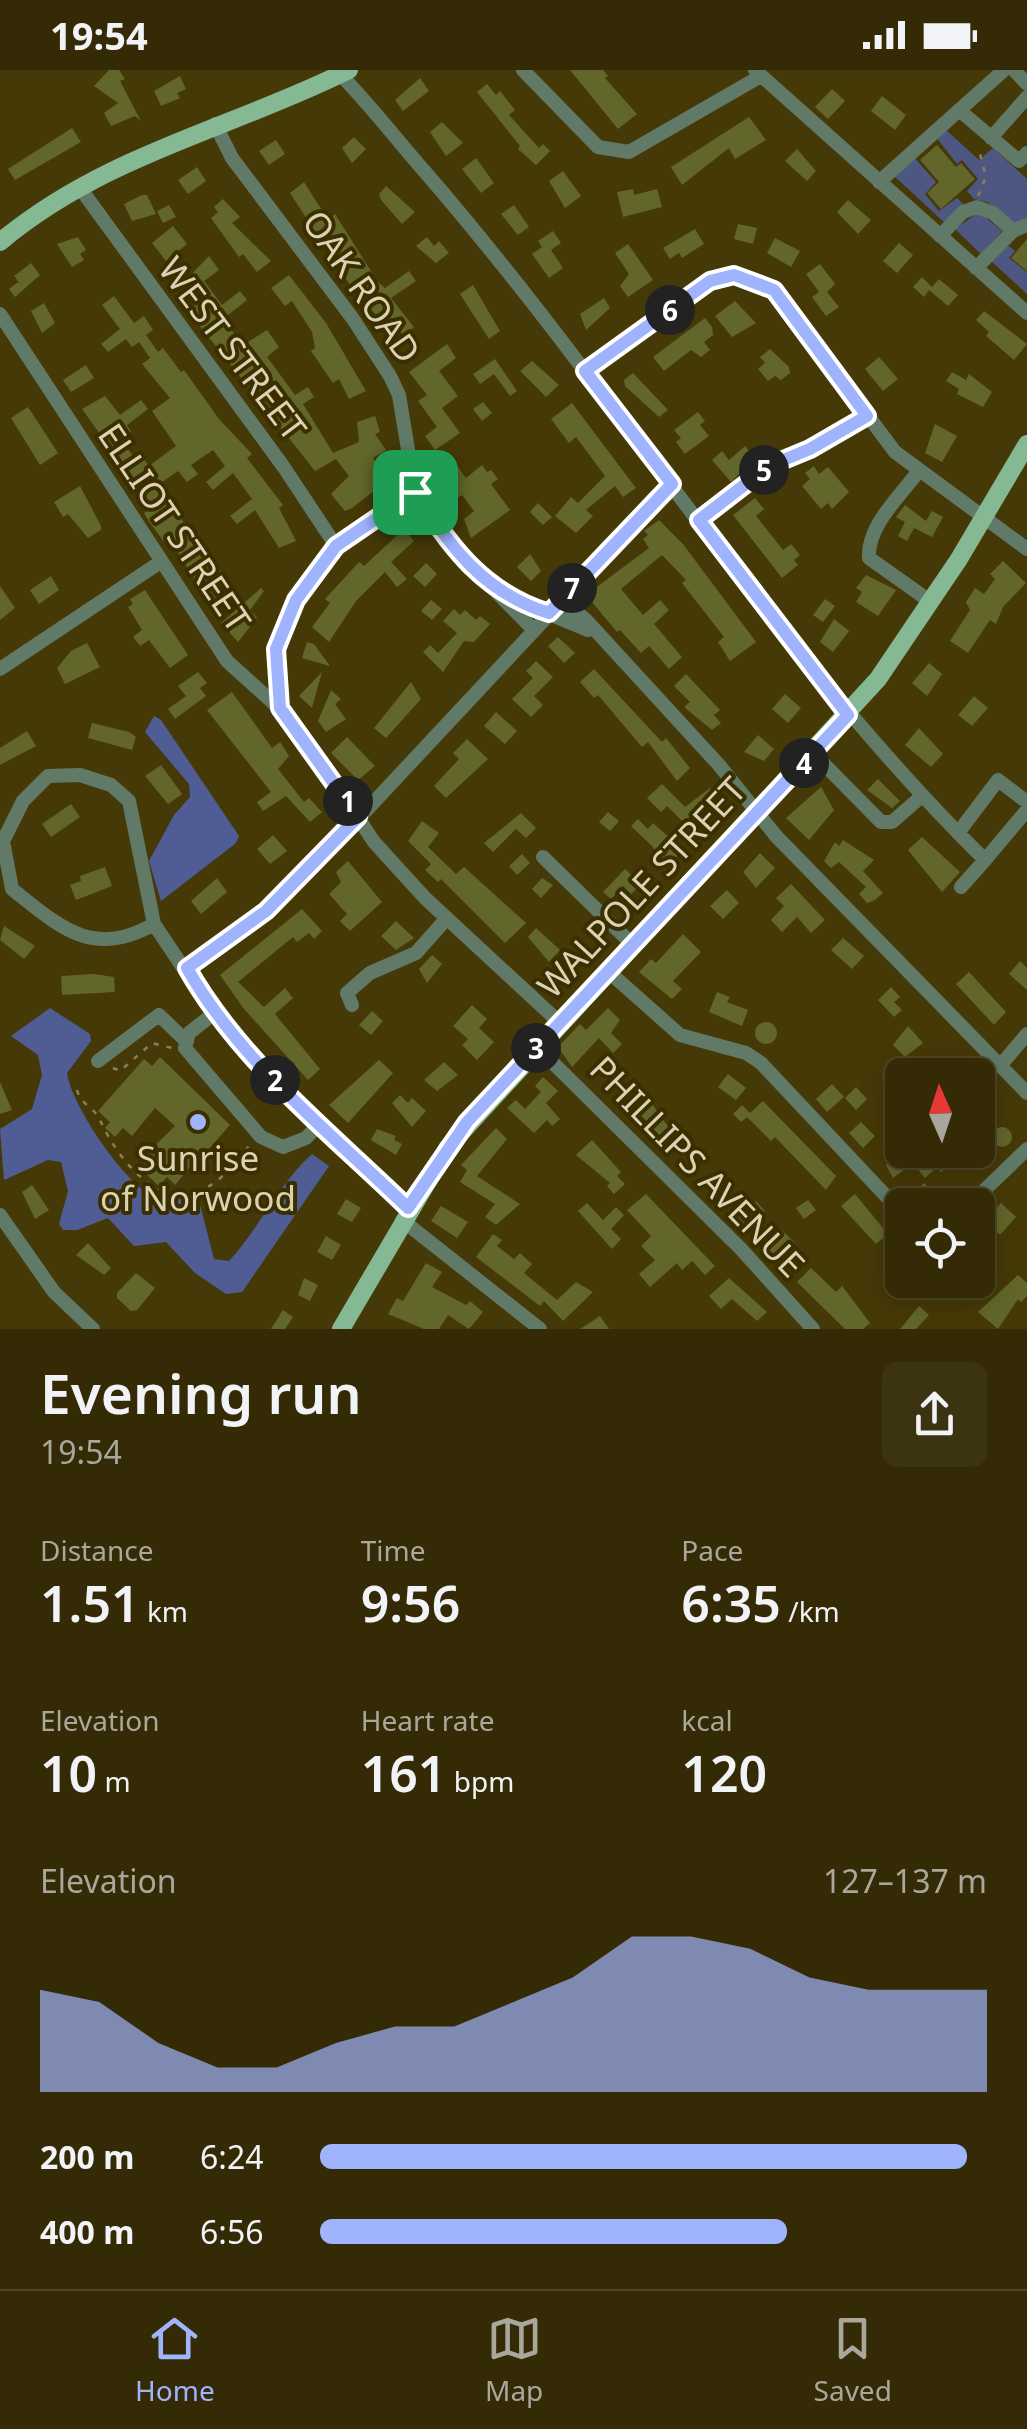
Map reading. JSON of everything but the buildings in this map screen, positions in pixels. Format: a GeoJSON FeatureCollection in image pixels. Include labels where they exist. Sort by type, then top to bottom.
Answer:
{"type":"FeatureCollection","features":[{"type":"Feature","properties":{"kind":"main road"},"geometry":{"type":"LineString","coordinates":[[0,242],[80,188],[160,145],[313,78],[342,71]]}},
{"type":"Feature","properties":{"kind":"main road","name":"WALPOLE STREET"},"geometry":{"type":"LineString","coordinates":[[341,1329],[405,1214],[467,1122],[848,715],[931,602],[1027,444]]}},
{"type":"Feature","properties":{"kind":"street"},"geometry":{"type":"LineString","coordinates":[[523,70],[598,147],[629,152],[758,73],[1027,312]]}},
{"type":"Feature","properties":{"kind":"street"},"geometry":{"type":"LineString","coordinates":[[879,182],[1004,70]]}},
{"type":"Feature","properties":{"kind":"street"},"geometry":{"type":"LineString","coordinates":[[1014,70],[1027,84]]}},
{"type":"Feature","properties":{"kind":"street"},"geometry":{"type":"LineString","coordinates":[[342,71],[468,221],[848,715],[985,860]]}},
{"type":"Feature","properties":{"kind":"street"},"geometry":{"type":"LineString","coordinates":[[992,138],[1027,97]]}},
{"type":"Feature","properties":{"kind":"street"},"geometry":{"type":"LineString","coordinates":[[959,110],[1019,161],[1027,152]]}},
{"type":"Feature","properties":{"kind":"street","name":"OAK ROAD"},"geometry":{"type":"LineString","coordinates":[[214,124],[232,158],[353,319],[390,376],[399,395],[415,492],[446,540],[534,630]]}},
{"type":"Feature","properties":{"kind":"street","name":"WEST STREET"},"geometry":{"type":"LineString","coordinates":[[80,188],[283,466],[336,546]]}},
{"type":"Feature","properties":{"kind":"street"},"geometry":{"type":"LineString","coordinates":[[940,236],[963,212],[976,207],[1020,228],[976,268]]}},
{"type":"Feature","properties":{"kind":"street"},"geometry":{"type":"LineString","coordinates":[[585,371],[710,281],[734,275],[762,282],[774,290],[867,416],[918,472],[984,514],[1027,549]]}},
{"type":"Feature","properties":{"kind":"street","name":"ELLIOT STREET"},"geometry":{"type":"LineString","coordinates":[[0,314],[159,563],[227,661],[280,708],[374,842],[447,918],[560,1023]]}},
{"type":"Feature","properties":{"kind":"street"},"geometry":{"type":"LineString","coordinates":[[699,520],[769,466],[810,449],[867,416]]}},
{"type":"Feature","properties":{"kind":"street"},"geometry":{"type":"LineString","coordinates":[[918,472],[875,529],[868,545],[869,558],[931,602]]}},
{"type":"Feature","properties":{"kind":"street"},"geometry":{"type":"LineString","coordinates":[[187,968],[266,911],[672,484]]}},
{"type":"Feature","properties":{"kind":"street"},"geometry":{"type":"LineString","coordinates":[[280,708],[276,649],[296,600],[336,546],[415,492]]}},
{"type":"Feature","properties":{"kind":"street"},"geometry":{"type":"LineString","coordinates":[[0,669],[159,563]]}},
{"type":"Feature","properties":{"kind":"street","name":"OAK ROAD"},"geometry":{"type":"LineString","coordinates":[[496,591],[598,635]]}},
{"type":"Feature","properties":{"kind":"street"},"geometry":{"type":"LineString","coordinates":[[561,600],[598,635],[759,811],[776,836],[1027,1093]]}},
{"type":"Feature","properties":{"kind":"street"},"geometry":{"type":"LineString","coordinates":[[812,753],[880,822],[892,822],[922,796]]}},
{"type":"Feature","properties":{"kind":"street"},"geometry":{"type":"LineString","coordinates":[[154,924],[117,942],[90,940],[42,913],[12,888],[3,842],[23,801],[48,776],[80,774],[111,785],[129,801],[154,924],[217,1012],[261,1066],[405,1214],[540,1329]]}},
{"type":"Feature","properties":{"kind":"street"},"geometry":{"type":"LineString","coordinates":[[958,834],[998,780],[1027,802]]}},
{"type":"Feature","properties":{"kind":"street"},"geometry":{"type":"LineString","coordinates":[[961,887],[1027,810]]}},
{"type":"Feature","properties":{"kind":"street"},"geometry":{"type":"LineString","coordinates":[[542,857],[634,946]]}},
{"type":"Feature","properties":{"kind":"street"},"geometry":{"type":"LineString","coordinates":[[352,1005],[347,993],[370,973],[416,953],[447,918]]}},
{"type":"Feature","properties":{"kind":"street"},"geometry":{"type":"LineString","coordinates":[[609,972],[680,1035],[746,1054],[761,1064],[885,1195]]}},
{"type":"Feature","properties":{"kind":"street"},"geometry":{"type":"LineString","coordinates":[[186,1040],[217,1012]]}},
{"type":"Feature","properties":{"kind":"street"},"geometry":{"type":"LineString","coordinates":[[98,1062],[160,1015],[186,1040],[186,1048],[272,1146],[297,1144],[320,1123]]}},
{"type":"Feature","properties":{"kind":"street"},"geometry":{"type":"LineString","coordinates":[[1000,1066],[1027,1034]]}},
{"type":"Feature","properties":{"kind":"street","name":"PHILLIPS AVENUE"},"geometry":{"type":"LineString","coordinates":[[537,1047],[742,1250],[814,1329]]}},
{"type":"Feature","properties":{"kind":"street"},"geometry":{"type":"LineString","coordinates":[[987,1188],[1027,1149]]}},
{"type":"Feature","properties":{"kind":"street"},"geometry":{"type":"LineString","coordinates":[[0,1216],[54,1292],[92,1329]]}},
{"type":"Feature","properties":{"kind":"path"},"geometry":{"type":"LineString","coordinates":[[976,207],[986,177],[980,154],[992,138]]}},
{"type":"Feature","properties":{"kind":"path"},"geometry":{"type":"LineString","coordinates":[[77,1090],[120,1156],[150,1186],[166,1194],[189,1193],[216,1182],[255,1140]]}},
{"type":"Feature","properties":{"kind":"shaded area"},"geometry":{"type":"Polygon","coordinates":[[[945,129],[979,160],[993,148],[1027,179],[1027,220],[1014,224],[987,202],[974,199],[967,191],[978,179],[962,160],[957,164],[936,137],[945,129]]]}},
{"type":"Feature","properties":{"kind":"shaded area"},"geometry":{"type":"Polygon","coordinates":[[[912,155],[936,182],[925,194],[939,211],[957,198],[965,206],[947,225],[892,174],[912,155]]]}},
{"type":"Feature","properties":{"kind":"shaded area"},"geometry":{"type":"Polygon","coordinates":[[[979,212],[1002,231],[981,254],[955,229],[979,212]]]}},
{"type":"Feature","properties":{"kind":"shaded area"},"geometry":{"type":"Polygon","coordinates":[[[1006,244],[1015,251],[1009,258],[1027,272],[1027,294],[990,260],[1006,244]]]}},
{"type":"Feature","properties":{"kind":"shaded area"},"geometry":{"type":"Polygon","coordinates":[[[154,716],[161,720],[239,836],[236,843],[161,901],[149,861],[174,815],[190,797],[189,784],[145,732],[154,716]]]}},
{"type":"Feature","properties":{"kind":"shaded area"},"geometry":{"type":"Polygon","coordinates":[[[50,1008],[90,1034],[91,1041],[67,1073],[78,1103],[100,1140],[126,1174],[151,1195],[198,1197],[214,1259],[229,1261],[312,1154],[329,1166],[242,1292],[226,1294],[195,1273],[166,1242],[134,1246],[108,1218],[77,1230],[63,1230],[59,1224],[68,1191],[61,1162],[48,1160],[4,1180],[0,1129],[32,1109],[42,1075],[38,1055],[11,1036],[50,1008]]]}},
{"type":"Feature","properties":{"kind":"place","name":"Sunrise of Norwood"},"geometry":{"type":"Point","coordinates":[198,1122]}},
{"type":"Feature","properties":{"kind":"route"},"geometry":{"type":"LineString","coordinates":[[721,276],[762,282],[774,290],[867,416],[810,449],[769,466],[699,520],[848,715],[467,1122],[408,1208],[261,1066],[200,993],[187,968],[266,911],[358,817],[280,708],[274,671],[276,649],[296,600],[336,546],[368,520],[415,492],[446,540],[496,591],[549,613],[672,484],[585,371],[721,276]]}}]}
